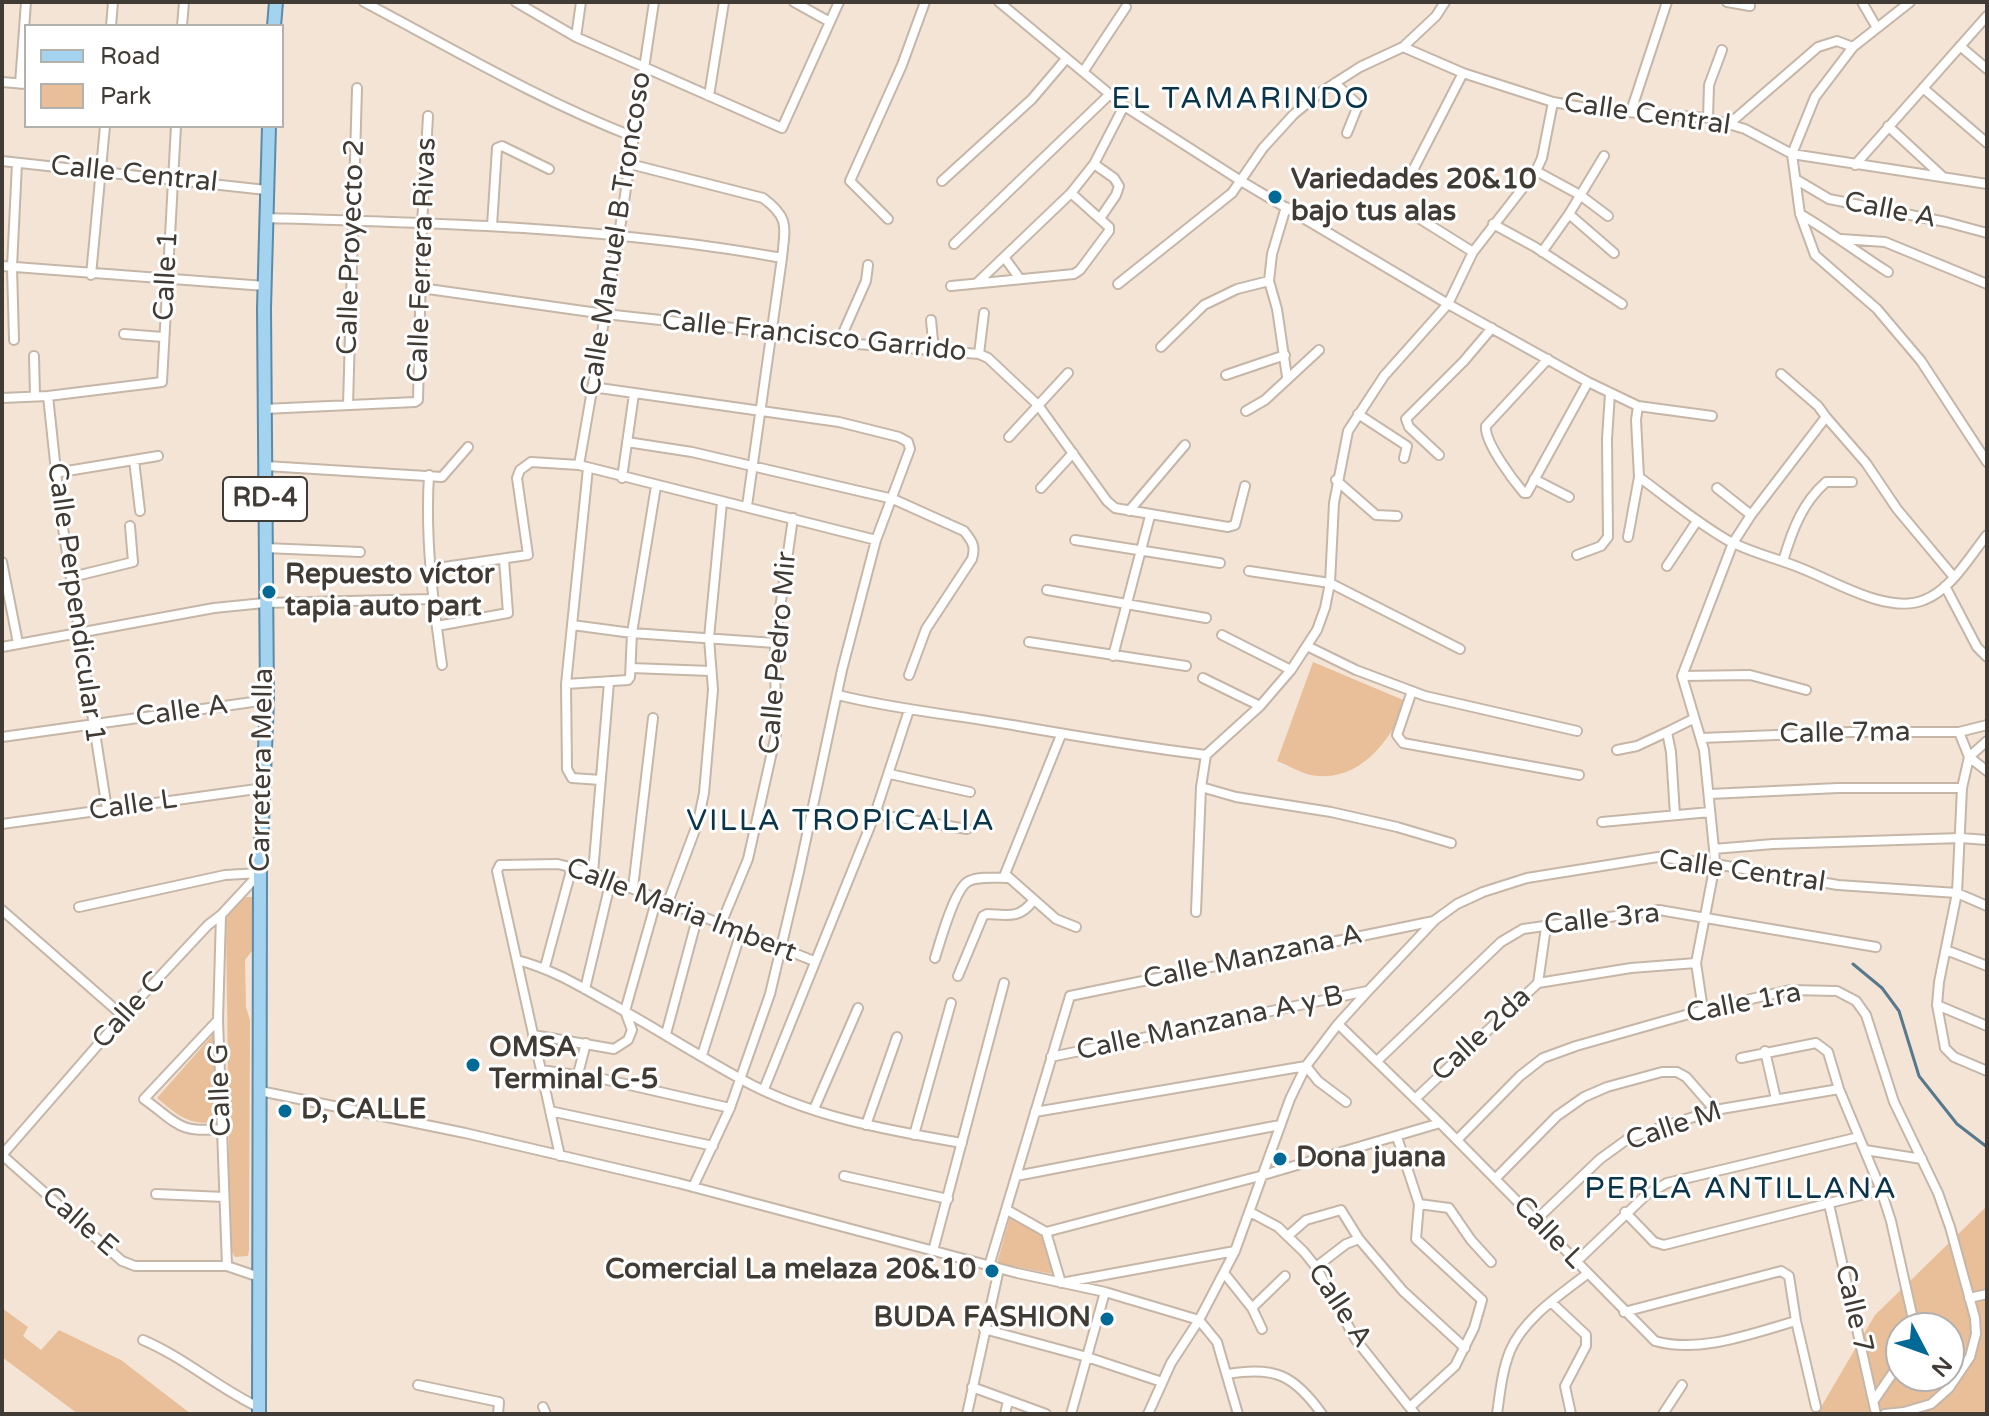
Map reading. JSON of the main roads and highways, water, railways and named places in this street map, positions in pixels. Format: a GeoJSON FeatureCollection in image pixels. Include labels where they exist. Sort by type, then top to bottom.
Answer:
{"type":"FeatureCollection","features":[{"type":"Feature","properties":{"kind":"main road"},"geometry":{"type":"LineString","coordinates":[[274,24],[276,2]]}},
{"type":"Feature","properties":{"kind":"main road","name":"Carretera Mella"},"geometry":{"type":"LineString","coordinates":[[259,1411],[260,873],[267,700],[264,603],[265,218],[269,128]]}},
{"type":"Feature","properties":{"kind":"waterway"},"geometry":{"type":"LineString","coordinates":[[1853,964],[1882,988],[1899,1011],[1919,1076],[1957,1124],[1987,1147]]}},
{"type":"Feature","properties":{"kind":"place","name":"Variedades 20&10 bajo tus alas"},"geometry":{"type":"Point","coordinates":[1275,197]}},
{"type":"Feature","properties":{"kind":"place","name":"Repuesto víctor tapia auto part"},"geometry":{"type":"Point","coordinates":[269,592]}},
{"type":"Feature","properties":{"kind":"place","name":"OMSA Terminal C-5"},"geometry":{"type":"Point","coordinates":[473,1065]}},
{"type":"Feature","properties":{"kind":"place","name":"D, CALLE"},"geometry":{"type":"Point","coordinates":[285,1111]}},
{"type":"Feature","properties":{"kind":"place","name":"Dona juana"},"geometry":{"type":"Point","coordinates":[1280,1159]}},
{"type":"Feature","properties":{"kind":"place","name":"Comercial La melaza 20&10"},"geometry":{"type":"Point","coordinates":[992,1271]}},
{"type":"Feature","properties":{"kind":"place","name":"BUDA FASHION"},"geometry":{"type":"Point","coordinates":[1107,1319]}},
{"type":"Feature","properties":{"kind":"district","name":"EL TAMARINDO"},"geometry":{"type":"Point","coordinates":[1241,100]}},
{"type":"Feature","properties":{"kind":"district","name":"VILLA TROPICALIA"},"geometry":{"type":"Point","coordinates":[841,822]}},
{"type":"Feature","properties":{"kind":"district","name":"PERLA ANTILLANA"},"geometry":{"type":"Point","coordinates":[1741,1190]}}]}
